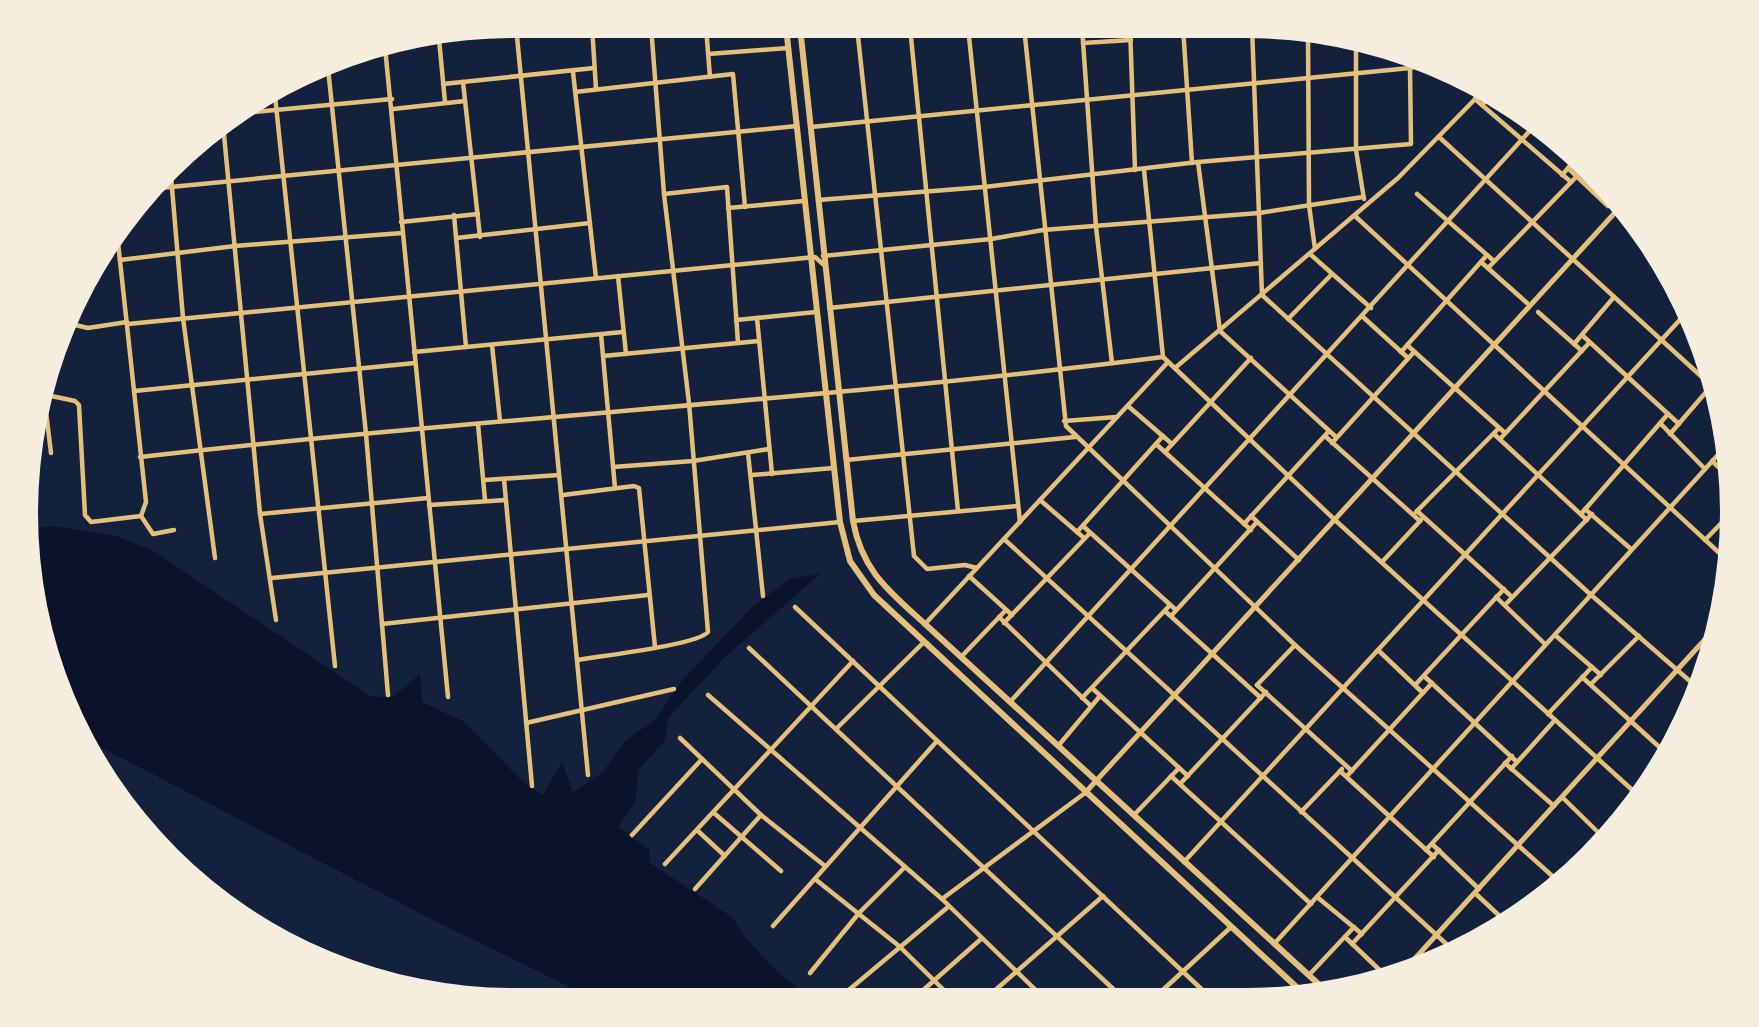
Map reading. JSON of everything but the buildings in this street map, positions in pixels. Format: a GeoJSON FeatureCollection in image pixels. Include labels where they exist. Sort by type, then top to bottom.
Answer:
{"type":"FeatureCollection","features":[{"type":"Feature","properties":{"kind":"main road"},"geometry":{"type":"LineString","coordinates":[[787,38],[840,522],[848,555],[861,580],[1085,793],[1293,985]]}},
{"type":"Feature","properties":{"kind":"main road"},"geometry":{"type":"LineString","coordinates":[[801,38],[828,308],[853,521],[860,550],[869,568],[925,624],[1316,982]]}},
{"type":"Feature","properties":{"kind":"street"},"geometry":{"type":"LineString","coordinates":[[517,38],[588,775]]}},
{"type":"Feature","properties":{"kind":"street"},"geometry":{"type":"LineString","coordinates":[[593,38],[596,89]]}},
{"type":"Feature","properties":{"kind":"street"},"geometry":{"type":"LineString","coordinates":[[576,660],[705,636],[709,623],[698,535],[689,403],[671,271],[651,38]]}},
{"type":"Feature","properties":{"kind":"street"},"geometry":{"type":"LineString","coordinates":[[707,38],[710,77]]}},
{"type":"Feature","properties":{"kind":"street"},"geometry":{"type":"LineString","coordinates":[[858,38],[914,556],[927,569],[965,565],[977,568]]}},
{"type":"Feature","properties":{"kind":"street"},"geometry":{"type":"LineString","coordinates":[[911,38],[958,511]]}},
{"type":"Feature","properties":{"kind":"street"},"geometry":{"type":"LineString","coordinates":[[969,38],[1020,522]]}},
{"type":"Feature","properties":{"kind":"street"},"geometry":{"type":"LineString","coordinates":[[1025,38],[1064,421],[1076,437],[1295,645],[1553,876]]}},
{"type":"Feature","properties":{"kind":"street"},"geometry":{"type":"LineString","coordinates":[[1083,38],[1096,227],[1112,363]]}},
{"type":"Feature","properties":{"kind":"street"},"geometry":{"type":"LineString","coordinates":[[1184,38],[1186,90],[1195,163],[1206,218],[1220,331],[1336,437]]}},
{"type":"Feature","properties":{"kind":"street"},"geometry":{"type":"LineString","coordinates":[[1252,38],[1262,295],[1550,558],[1690,680]]}},
{"type":"Feature","properties":{"kind":"street"},"geometry":{"type":"LineString","coordinates":[[1083,43],[1131,40],[1135,170]]}},
{"type":"Feature","properties":{"kind":"street"},"geometry":{"type":"LineString","coordinates":[[1308,43],[1309,205],[1315,249]]}},
{"type":"Feature","properties":{"kind":"street"},"geometry":{"type":"LineString","coordinates":[[440,45],[445,102]]}},
{"type":"Feature","properties":{"kind":"street"},"geometry":{"type":"LineString","coordinates":[[708,54],[788,48]]}},
{"type":"Feature","properties":{"kind":"street"},"geometry":{"type":"LineString","coordinates":[[1356,52],[1356,150],[1363,197],[1367,205]]}},
{"type":"Feature","properties":{"kind":"street"},"geometry":{"type":"LineString","coordinates":[[386,56],[393,109],[407,296],[448,697]]}},
{"type":"Feature","properties":{"kind":"street"},"geometry":{"type":"LineString","coordinates":[[443,84],[594,68]]}},
{"type":"Feature","properties":{"kind":"street"},"geometry":{"type":"LineString","coordinates":[[810,127],[1409,68]]}},
{"type":"Feature","properties":{"kind":"street"},"geometry":{"type":"LineString","coordinates":[[817,200],[984,187],[1255,156],[1411,144],[1410,69]]}},
{"type":"Feature","properties":{"kind":"street"},"geometry":{"type":"LineString","coordinates":[[573,72],[596,278]]}},
{"type":"Feature","properties":{"kind":"street"},"geometry":{"type":"LineString","coordinates":[[575,92],[733,74],[745,207]]}},
{"type":"Feature","properties":{"kind":"street"},"geometry":{"type":"LineString","coordinates":[[328,76],[366,435],[388,695]]}},
{"type":"Feature","properties":{"kind":"street"},"geometry":{"type":"LineString","coordinates":[[463,82],[480,237]]}},
{"type":"Feature","properties":{"kind":"street"},"geometry":{"type":"LineString","coordinates":[[263,111],[392,99]]}},
{"type":"Feature","properties":{"kind":"street"},"geometry":{"type":"LineString","coordinates":[[1175,368],[1355,216],[1475,99],[1571,182]]}},
{"type":"Feature","properties":{"kind":"street"},"geometry":{"type":"LineString","coordinates":[[393,109],[465,101]]}},
{"type":"Feature","properties":{"kind":"street"},"geometry":{"type":"LineString","coordinates":[[275,102],[323,573],[335,666]]}},
{"type":"Feature","properties":{"kind":"street"},"geometry":{"type":"LineString","coordinates":[[169,187],[797,126]]}},
{"type":"Feature","properties":{"kind":"street"},"geometry":{"type":"LineString","coordinates":[[1010,702],[1293,395],[1528,132]]}},
{"type":"Feature","properties":{"kind":"street"},"geometry":{"type":"LineString","coordinates":[[224,137],[260,514],[272,578],[276,620]]}},
{"type":"Feature","properties":{"kind":"street"},"geometry":{"type":"LineString","coordinates":[[1439,137],[1699,373]]}},
{"type":"Feature","properties":{"kind":"street"},"geometry":{"type":"LineString","coordinates":[[1562,175],[1568,168],[1607,205]]}},
{"type":"Feature","properties":{"kind":"street"},"geometry":{"type":"LineString","coordinates":[[1144,170],[1147,224],[1163,357],[1335,520],[1631,789]]}},
{"type":"Feature","properties":{"kind":"street"},"geometry":{"type":"LineString","coordinates":[[1488,268],[1577,176]]}},
{"type":"Feature","properties":{"kind":"street"},"geometry":{"type":"LineString","coordinates":[[172,187],[183,318],[215,558]]}},
{"type":"Feature","properties":{"kind":"street"},"geometry":{"type":"LineString","coordinates":[[664,194],[726,187],[738,343]]}},
{"type":"Feature","properties":{"kind":"street"},"geometry":{"type":"LineString","coordinates":[[1417,194],[1494,261]]}},
{"type":"Feature","properties":{"kind":"street"},"geometry":{"type":"LineString","coordinates":[[823,256],[991,239],[1043,230],[1147,224],[1259,213],[1363,197]]}},
{"type":"Feature","properties":{"kind":"street"},"geometry":{"type":"LineString","coordinates":[[728,208],[804,201]]}},
{"type":"Feature","properties":{"kind":"street"},"geometry":{"type":"LineString","coordinates":[[401,222],[478,214]]}},
{"type":"Feature","properties":{"kind":"street"},"geometry":{"type":"LineString","coordinates":[[942,899],[1085,793],[1614,214]]}},
{"type":"Feature","properties":{"kind":"street"},"geometry":{"type":"LineString","coordinates":[[454,215],[466,348]]}},
{"type":"Feature","properties":{"kind":"street"},"geometry":{"type":"LineString","coordinates":[[1355,216],[1581,428],[1718,552]]}},
{"type":"Feature","properties":{"kind":"street"},"geometry":{"type":"LineString","coordinates":[[456,239],[590,223]]}},
{"type":"Feature","properties":{"kind":"street"},"geometry":{"type":"LineString","coordinates":[[120,260],[235,246],[402,233]]}},
{"type":"Feature","properties":{"kind":"street"},"geometry":{"type":"LineString","coordinates":[[119,250],[146,502],[141,516]]}},
{"type":"Feature","properties":{"kind":"street"},"geometry":{"type":"LineString","coordinates":[[1310,254],[1371,309]]}},
{"type":"Feature","properties":{"kind":"street"},"geometry":{"type":"LineString","coordinates":[[1401,352],[1487,255]]}},
{"type":"Feature","properties":{"kind":"street"},"geometry":{"type":"LineString","coordinates":[[78,326],[88,328],[241,314],[810,257],[818,258],[824,265]]}},
{"type":"Feature","properties":{"kind":"street"},"geometry":{"type":"LineString","coordinates":[[1481,262],[1527,303]]}},
{"type":"Feature","properties":{"kind":"street"},"geometry":{"type":"LineString","coordinates":[[828,308],[1261,263]]}},
{"type":"Feature","properties":{"kind":"street"},"geometry":{"type":"LineString","coordinates":[[1288,319],[1332,274]]}},
{"type":"Feature","properties":{"kind":"street"},"geometry":{"type":"LineString","coordinates":[[618,276],[626,354]]}},
{"type":"Feature","properties":{"kind":"street"},"geometry":{"type":"LineString","coordinates":[[1574,344],[1614,297]]}},
{"type":"Feature","properties":{"kind":"street"},"geometry":{"type":"LineString","coordinates":[[736,320],[816,312]]}},
{"type":"Feature","properties":{"kind":"street"},"geometry":{"type":"LineString","coordinates":[[1538,312],[1582,352]]}},
{"type":"Feature","properties":{"kind":"street"},"geometry":{"type":"LineString","coordinates":[[1363,317],[1408,358]]}},
{"type":"Feature","properties":{"kind":"street"},"geometry":{"type":"LineString","coordinates":[[757,318],[772,474]]}},
{"type":"Feature","properties":{"kind":"street"},"geometry":{"type":"LineString","coordinates":[[1184,862],[1679,320]]}},
{"type":"Feature","properties":{"kind":"street"},"geometry":{"type":"LineString","coordinates":[[414,352],[623,332]]}},
{"type":"Feature","properties":{"kind":"street"},"geometry":{"type":"LineString","coordinates":[[601,334],[615,488]]}},
{"type":"Feature","properties":{"kind":"street"},"geometry":{"type":"LineString","coordinates":[[1582,335],[1679,424]]}},
{"type":"Feature","properties":{"kind":"street"},"geometry":{"type":"LineString","coordinates":[[603,356],[759,341]]}},
{"type":"Feature","properties":{"kind":"street"},"geometry":{"type":"LineString","coordinates":[[1500,439],[1589,343]]}},
{"type":"Feature","properties":{"kind":"street"},"geometry":{"type":"LineString","coordinates":[[492,345],[500,421]]}},
{"type":"Feature","properties":{"kind":"street"},"geometry":{"type":"LineString","coordinates":[[1407,345],[1506,433]]}},
{"type":"Feature","properties":{"kind":"street"},"geometry":{"type":"LineString","coordinates":[[1332,443],[1414,352]]}},
{"type":"Feature","properties":{"kind":"street"},"geometry":{"type":"LineString","coordinates":[[140,457],[500,421],[609,413],[689,403],[896,387],[1163,357]]}},
{"type":"Feature","properties":{"kind":"street"},"geometry":{"type":"LineString","coordinates":[[1165,452],[1251,358]]}},
{"type":"Feature","properties":{"kind":"street"},"geometry":{"type":"LineString","coordinates":[[925,624],[1168,362]]}},
{"type":"Feature","properties":{"kind":"street"},"geometry":{"type":"LineString","coordinates":[[134,391],[415,363]]}},
{"type":"Feature","properties":{"kind":"street"},"geometry":{"type":"LineString","coordinates":[[1670,434],[1705,395]]}},
{"type":"Feature","properties":{"kind":"street"},"geometry":{"type":"LineString","coordinates":[[54,397],[75,401],[79,405],[85,516],[91,522],[141,516]]}},
{"type":"Feature","properties":{"kind":"street"},"geometry":{"type":"LineString","coordinates":[[1128,405],[1172,444]]}},
{"type":"Feature","properties":{"kind":"street"},"geometry":{"type":"LineString","coordinates":[[1581,514],[1668,414]]}},
{"type":"Feature","properties":{"kind":"street"},"geometry":{"type":"LineString","coordinates":[[1064,421],[1117,417]]}},
{"type":"Feature","properties":{"kind":"street"},"geometry":{"type":"LineString","coordinates":[[478,424],[485,500]]}},
{"type":"Feature","properties":{"kind":"street"},"geometry":{"type":"LineString","coordinates":[[1660,424],[1705,469]]}},
{"type":"Feature","properties":{"kind":"street"},"geometry":{"type":"LineString","coordinates":[[47,426],[51,453]]}},
{"type":"Feature","properties":{"kind":"street"},"geometry":{"type":"LineString","coordinates":[[1415,513],[1499,428]]}},
{"type":"Feature","properties":{"kind":"street"},"geometry":{"type":"LineString","coordinates":[[1244,524],[1329,431]]}},
{"type":"Feature","properties":{"kind":"street"},"geometry":{"type":"LineString","coordinates":[[1494,433],[1587,520]]}},
{"type":"Feature","properties":{"kind":"street"},"geometry":{"type":"LineString","coordinates":[[1077,532],[1163,436]]}},
{"type":"Feature","properties":{"kind":"street"},"geometry":{"type":"LineString","coordinates":[[1325,436],[1371,479],[1465,554],[1512,597]]}},
{"type":"Feature","properties":{"kind":"street"},"geometry":{"type":"LineString","coordinates":[[846,460],[1076,437]]}},
{"type":"Feature","properties":{"kind":"street"},"geometry":{"type":"LineString","coordinates":[[1156,444],[1251,530]]}},
{"type":"Feature","properties":{"kind":"street"},"geometry":{"type":"LineString","coordinates":[[613,467],[693,461],[769,449]]}},
{"type":"Feature","properties":{"kind":"street"},"geometry":{"type":"LineString","coordinates":[[748,453],[763,596]]}},
{"type":"Feature","properties":{"kind":"street"},"geometry":{"type":"LineString","coordinates":[[1274,944],[1716,456]]}},
{"type":"Feature","properties":{"kind":"street"},"geometry":{"type":"LineString","coordinates":[[1712,461],[1717,466]]}},
{"type":"Feature","properties":{"kind":"street"},"geometry":{"type":"LineString","coordinates":[[752,475],[833,468]]}},
{"type":"Feature","properties":{"kind":"street"},"geometry":{"type":"LineString","coordinates":[[485,480],[559,475]]}},
{"type":"Feature","properties":{"kind":"street"},"geometry":{"type":"LineString","coordinates":[[504,479],[532,786]]}},
{"type":"Feature","properties":{"kind":"street"},"geometry":{"type":"LineString","coordinates":[[563,495],[615,488],[639,488],[654,647]]}},
{"type":"Feature","properties":{"kind":"street"},"geometry":{"type":"LineString","coordinates":[[260,514],[372,502],[506,500]]}},
{"type":"Feature","properties":{"kind":"street"},"geometry":{"type":"LineString","coordinates":[[1040,500],[1085,539]]}},
{"type":"Feature","properties":{"kind":"street"},"geometry":{"type":"LineString","coordinates":[[853,521],[1017,506]]}},
{"type":"Feature","properties":{"kind":"street"},"geometry":{"type":"LineString","coordinates":[[1585,509],[1631,549]]}},
{"type":"Feature","properties":{"kind":"street"},"geometry":{"type":"LineString","coordinates":[[1505,605],[1592,514]]}},
{"type":"Feature","properties":{"kind":"street"},"geometry":{"type":"LineString","coordinates":[[141,516],[153,534],[174,530]]}},
{"type":"Feature","properties":{"kind":"street"},"geometry":{"type":"LineString","coordinates":[[1251,516],[1299,560]]}},
{"type":"Feature","properties":{"kind":"street"},"geometry":{"type":"LineString","coordinates":[[1382,562],[1421,519]]}},
{"type":"Feature","properties":{"kind":"street"},"geometry":{"type":"LineString","coordinates":[[272,578],[840,522]]}},
{"type":"Feature","properties":{"kind":"street"},"geometry":{"type":"LineString","coordinates":[[1171,616],[1257,522]]}},
{"type":"Feature","properties":{"kind":"street"},"geometry":{"type":"LineString","coordinates":[[1705,540],[1720,524]]}},
{"type":"Feature","properties":{"kind":"street"},"geometry":{"type":"LineString","coordinates":[[1083,526],[1176,610]]}},
{"type":"Feature","properties":{"kind":"street"},"geometry":{"type":"LineString","coordinates":[[1004,623],[1090,533]]}},
{"type":"Feature","properties":{"kind":"street"},"geometry":{"type":"LineString","coordinates":[[1004,539],[1446,944]]}},
{"type":"Feature","properties":{"kind":"street"},"geometry":{"type":"LineString","coordinates":[[970,576],[1012,615]]}},
{"type":"Feature","properties":{"kind":"street"},"geometry":{"type":"LineString","coordinates":[[1415,685],[1504,589]]}},
{"type":"Feature","properties":{"kind":"street"},"geometry":{"type":"LineString","coordinates":[[382,624],[441,620],[648,595]]}},
{"type":"Feature","properties":{"kind":"street"},"geometry":{"type":"LineString","coordinates":[[1496,597],[1545,644]]}},
{"type":"Feature","properties":{"kind":"street"},"geometry":{"type":"LineString","coordinates":[[1082,698],[1170,605]]}},
{"type":"Feature","properties":{"kind":"street"},"geometry":{"type":"LineString","coordinates":[[795,607],[1201,988]]}},
{"type":"Feature","properties":{"kind":"street"},"geometry":{"type":"LineString","coordinates":[[961,657],[1006,610]]}},
{"type":"Feature","properties":{"kind":"street"},"geometry":{"type":"LineString","coordinates":[[1165,611],[1261,698]]}},
{"type":"Feature","properties":{"kind":"street"},"geometry":{"type":"LineString","coordinates":[[999,617],[1091,706]]}},
{"type":"Feature","properties":{"kind":"street"},"geometry":{"type":"LineString","coordinates":[[1555,635],[1601,675]]}},
{"type":"Feature","properties":{"kind":"street"},"geometry":{"type":"LineString","coordinates":[[1591,684],[1639,636]]}},
{"type":"Feature","properties":{"kind":"street"},"geometry":{"type":"LineString","coordinates":[[836,729],[924,642]]}},
{"type":"Feature","properties":{"kind":"street"},"geometry":{"type":"LineString","coordinates":[[1418,955],[1702,643]]}},
{"type":"Feature","properties":{"kind":"street"},"geometry":{"type":"LineString","coordinates":[[1253,690],[1295,645]]}},
{"type":"Feature","properties":{"kind":"street"},"geometry":{"type":"LineString","coordinates":[[749,648],[1112,988]]}},
{"type":"Feature","properties":{"kind":"street"},"geometry":{"type":"LineString","coordinates":[[1378,650],[1423,693]]}},
{"type":"Feature","properties":{"kind":"street"},"geometry":{"type":"LineString","coordinates":[[665,864],[853,662]]}},
{"type":"Feature","properties":{"kind":"street"},"geometry":{"type":"LineString","coordinates":[[1548,714],[1592,667]]}},
{"type":"Feature","properties":{"kind":"street"},"geometry":{"type":"LineString","coordinates":[[1424,676],[1517,762]]}},
{"type":"Feature","properties":{"kind":"street"},"geometry":{"type":"LineString","coordinates":[[1582,677],[1659,747]]}},
{"type":"Feature","properties":{"kind":"street"},"geometry":{"type":"LineString","coordinates":[[1347,776],[1432,683]]}},
{"type":"Feature","properties":{"kind":"street"},"geometry":{"type":"LineString","coordinates":[[1257,685],[1352,771]]}},
{"type":"Feature","properties":{"kind":"street"},"geometry":{"type":"LineString","coordinates":[[1092,688],[1188,776]]}},
{"type":"Feature","properties":{"kind":"street"},"geometry":{"type":"LineString","coordinates":[[526,723],[580,713],[674,689]]}},
{"type":"Feature","properties":{"kind":"street"},"geometry":{"type":"LineString","coordinates":[[1180,784],[1266,692]]}},
{"type":"Feature","properties":{"kind":"street"},"geometry":{"type":"LineString","coordinates":[[708,695],[942,899],[1033,988]]}},
{"type":"Feature","properties":{"kind":"street"},"geometry":{"type":"LineString","coordinates":[[1058,746],[1100,696]]}},
{"type":"Feature","properties":{"kind":"street"},"geometry":{"type":"LineString","coordinates":[[1511,769],[1555,720]]}},
{"type":"Feature","properties":{"kind":"street"},"geometry":{"type":"LineString","coordinates":[[680,738],[761,815],[825,866]]}},
{"type":"Feature","properties":{"kind":"street"},"geometry":{"type":"LineString","coordinates":[[774,926],[937,741]]}},
{"type":"Feature","properties":{"kind":"street"},"geometry":{"type":"LineString","coordinates":[[1426,850],[1512,756]]}},
{"type":"Feature","properties":{"kind":"street"},"geometry":{"type":"LineString","coordinates":[[632,835],[702,759]]}},
{"type":"Feature","properties":{"kind":"street"},"geometry":{"type":"LineString","coordinates":[[1505,764],[1554,806]]}},
{"type":"Feature","properties":{"kind":"street"},"geometry":{"type":"LineString","coordinates":[[1301,812],[1345,765]]}},
{"type":"Feature","properties":{"kind":"street"},"geometry":{"type":"LineString","coordinates":[[1134,815],[1179,768]]}},
{"type":"Feature","properties":{"kind":"street"},"geometry":{"type":"LineString","coordinates":[[1340,771],[1434,857]]}},
{"type":"Feature","properties":{"kind":"street"},"geometry":{"type":"LineString","coordinates":[[1171,776],[1311,904]]}},
{"type":"Feature","properties":{"kind":"street"},"geometry":{"type":"LineString","coordinates":[[1562,797],[1598,832]]}},
{"type":"Feature","properties":{"kind":"street"},"geometry":{"type":"LineString","coordinates":[[714,813],[781,871]]}},
{"type":"Feature","properties":{"kind":"street"},"geometry":{"type":"LineString","coordinates":[[695,889],[761,815]]}},
{"type":"Feature","properties":{"kind":"street"},"geometry":{"type":"LineString","coordinates":[[698,831],[725,856]]}},
{"type":"Feature","properties":{"kind":"street"},"geometry":{"type":"LineString","coordinates":[[1432,844],[1499,915]]}},
{"type":"Feature","properties":{"kind":"street"},"geometry":{"type":"LineString","coordinates":[[1352,944],[1439,850]]}},
{"type":"Feature","properties":{"kind":"street"},"geometry":{"type":"LineString","coordinates":[[810,973],[859,913],[905,867]]}},
{"type":"Feature","properties":{"kind":"street"},"geometry":{"type":"LineString","coordinates":[[815,879],[899,946],[943,988]]}},
{"type":"Feature","properties":{"kind":"street"},"geometry":{"type":"LineString","coordinates":[[997,988],[1103,896]]}},
{"type":"Feature","properties":{"kind":"street"},"geometry":{"type":"LineString","coordinates":[[1317,897],[1362,933]]}},
{"type":"Feature","properties":{"kind":"street"},"geometry":{"type":"LineString","coordinates":[[851,988],[948,906]]}},
{"type":"Feature","properties":{"kind":"street"},"geometry":{"type":"LineString","coordinates":[[1309,976],[1354,927]]}},
{"type":"Feature","properties":{"kind":"street"},"geometry":{"type":"LineString","coordinates":[[1165,988],[1231,928]]}},
{"type":"Feature","properties":{"kind":"street"},"geometry":{"type":"LineString","coordinates":[[1345,937],[1378,969]]}},
{"type":"Feature","properties":{"kind":"street"},"geometry":{"type":"LineString","coordinates":[[927,988],[981,939]]}},
{"type":"Feature","properties":{"kind":"water"},"geometry":{"type":"Polygon","coordinates":[[[54,526],[116,536],[152,550],[370,696],[392,698],[420,674],[422,702],[463,721],[522,781],[543,795],[562,762],[573,792],[603,772],[625,741],[656,719],[680,683],[751,608],[790,579],[820,574],[723,659],[668,718],[665,740],[639,770],[635,803],[618,827],[649,849],[650,863],[732,917],[746,939],[798,988],[572,988],[427,917],[99,746],[75,695],[55,636],[43,575],[39,528],[54,526]]]}}]}
